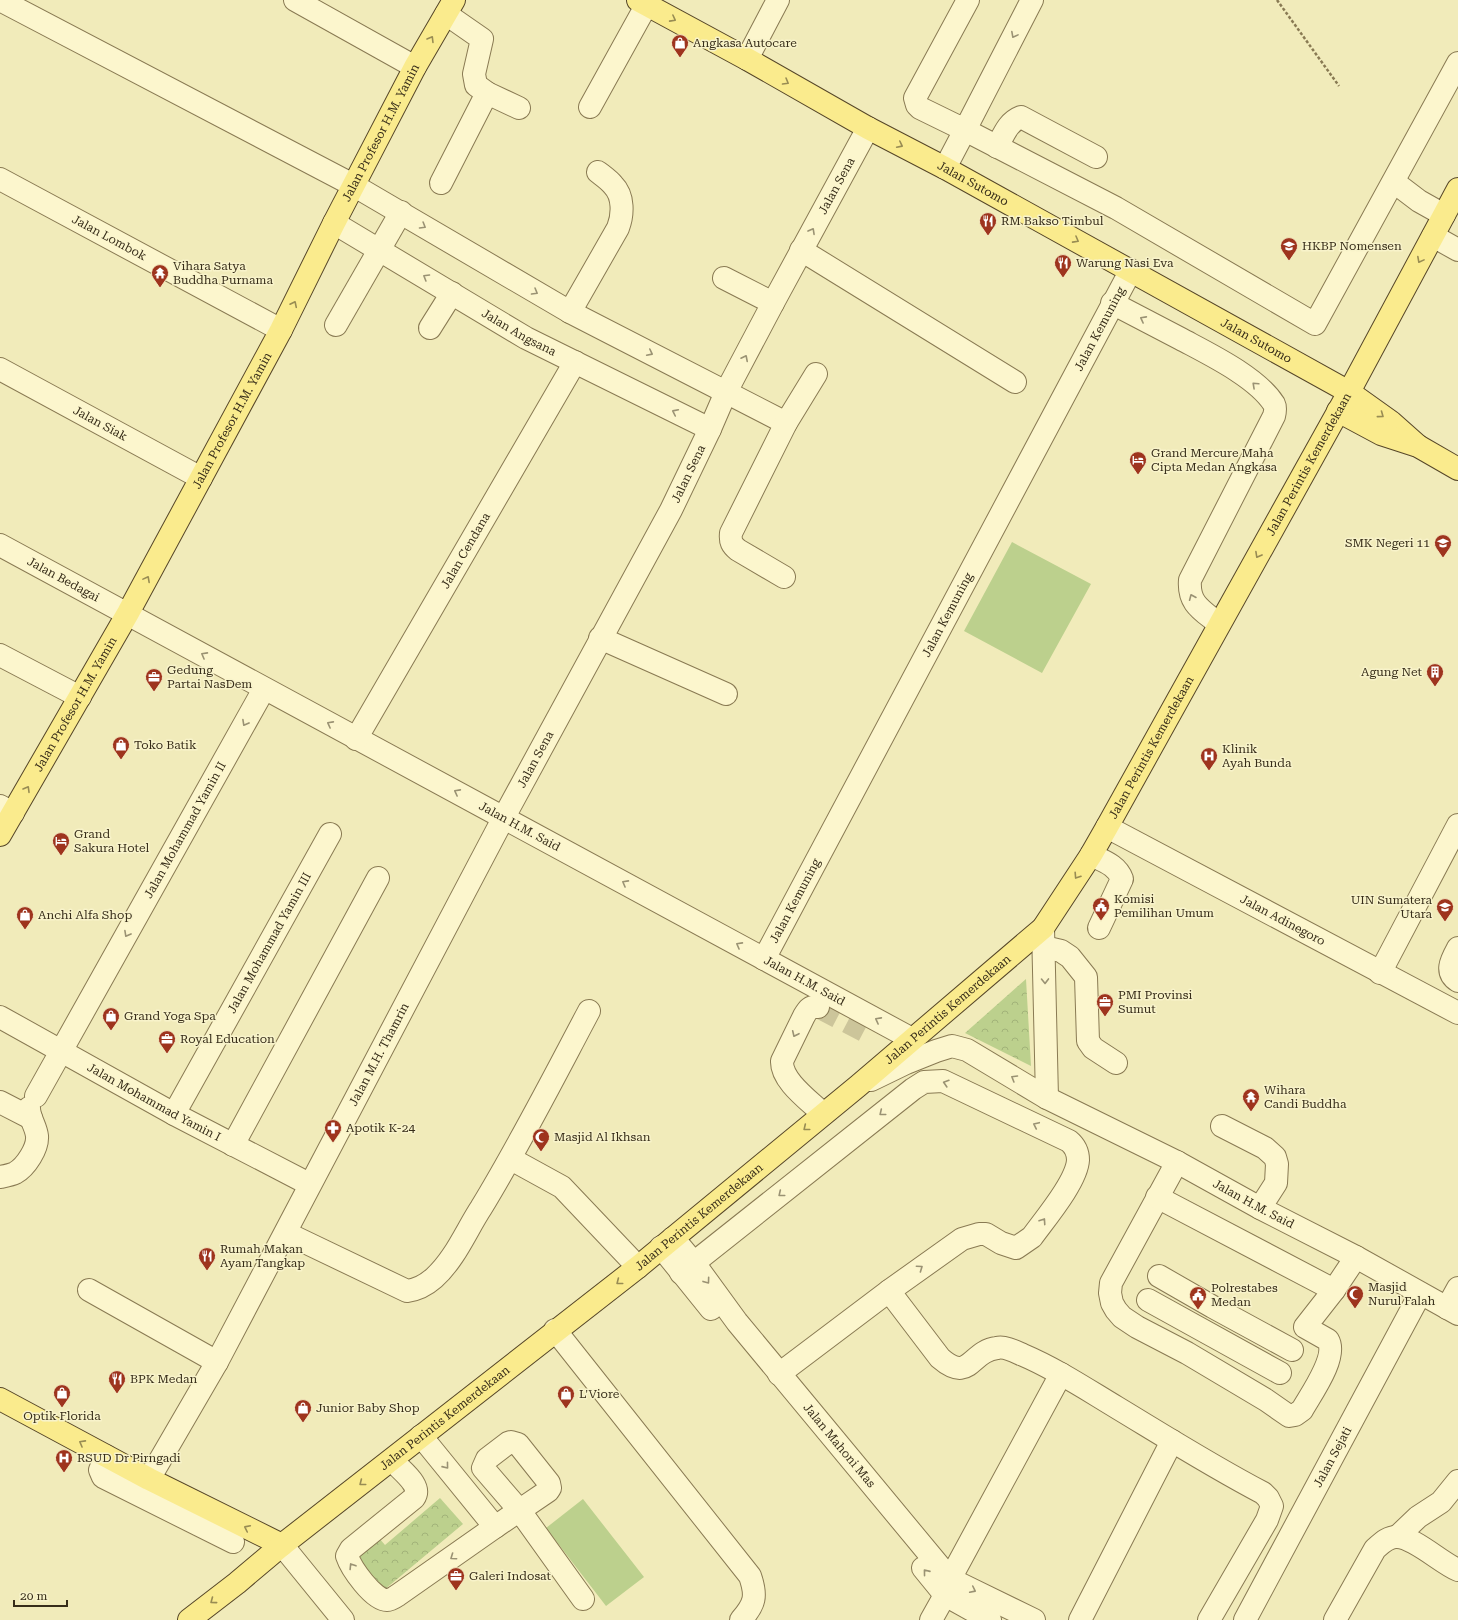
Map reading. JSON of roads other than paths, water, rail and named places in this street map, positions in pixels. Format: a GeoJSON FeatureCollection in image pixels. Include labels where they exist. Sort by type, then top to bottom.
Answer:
{"type":"FeatureCollection","features":[{"type":"Feature","properties":{"kind":"main road","name":"Jalan Sutomo"},"geometry":{"type":"LineString","coordinates":[[642,2],[747,59],[868,128],[945,168],[1131,270],[1349,392],[1391,422],[1418,446]]}},
{"type":"Feature","properties":{"kind":"main road","name":"Jalan Profesor H.M. Yamin"},"geometry":{"type":"LineString","coordinates":[[0,835],[6,809],[80,697],[128,613],[281,330],[353,185],[415,67],[450,7]]}},
{"type":"Feature","properties":{"kind":"main road","name":"Jalan Perintis Kemerdekaan"},"geometry":{"type":"LineString","coordinates":[[189,1620],[555,1330],[638,1267],[907,1044],[1044,937],[1107,827],[1349,392],[1458,189]]}},
{"type":"Feature","properties":{"kind":"main road"},"geometry":{"type":"LineString","coordinates":[[1338,411],[1381,434],[1418,446],[1458,468]]}},
{"type":"Feature","properties":{"kind":"main road"},"geometry":{"type":"LineString","coordinates":[[0,1398],[149,1480],[282,1545]]}},
{"type":"Feature","properties":{"kind":"street"},"geometry":{"type":"LineString","coordinates":[[0,0],[353,185],[570,312],[786,423]]}},
{"type":"Feature","properties":{"kind":"street"},"geometry":{"type":"LineString","coordinates":[[295,0],[415,67]]}},
{"type":"Feature","properties":{"kind":"street"},"geometry":{"type":"LineString","coordinates":[[747,59],[778,0]]}},
{"type":"Feature","properties":{"kind":"street"},"geometry":{"type":"LineString","coordinates":[[968,0],[916,98],[917,105],[920,108],[1116,208],[1315,324],[1394,182],[1458,62]]}},
{"type":"Feature","properties":{"kind":"street"},"geometry":{"type":"LineString","coordinates":[[945,168],[1032,0]]}},
{"type":"Feature","properties":{"kind":"street"},"geometry":{"type":"LineString","coordinates":[[590,107],[642,2]]}},
{"type":"Feature","properties":{"kind":"street"},"geometry":{"type":"LineString","coordinates":[[450,7],[482,39],[474,78],[476,85],[487,93],[519,108]]}},
{"type":"Feature","properties":{"kind":"street"},"geometry":{"type":"LineString","coordinates":[[441,183],[487,93]]}},
{"type":"Feature","properties":{"kind":"street"},"geometry":{"type":"LineString","coordinates":[[997,147],[1009,125],[1015,119],[1021,117],[1096,157]]}},
{"type":"Feature","properties":{"kind":"street","name":"Jalan Sena"},"geometry":{"type":"LineString","coordinates":[[504,817],[670,510],[710,430],[726,392],[801,250],[868,128]]}},
{"type":"Feature","properties":{"kind":"street"},"geometry":{"type":"LineString","coordinates":[[570,312],[618,228],[621,219],[619,195],[614,186],[598,172]]}},
{"type":"Feature","properties":{"kind":"street","name":"Jalan Lombok"},"geometry":{"type":"LineString","coordinates":[[0,178],[281,330]]}},
{"type":"Feature","properties":{"kind":"street"},"geometry":{"type":"LineString","coordinates":[[1394,182],[1419,201],[1444,214]]}},
{"type":"Feature","properties":{"kind":"street"},"geometry":{"type":"LineString","coordinates":[[336,325],[401,212]]}},
{"type":"Feature","properties":{"kind":"street","name":"Jalan Angsana"},"geometry":{"type":"LineString","coordinates":[[334,223],[526,338],[710,430]]}},
{"type":"Feature","properties":{"kind":"street"},"geometry":{"type":"LineString","coordinates":[[1433,236],[1458,250]]}},
{"type":"Feature","properties":{"kind":"street"},"geometry":{"type":"LineString","coordinates":[[801,250],[1015,382]]}},
{"type":"Feature","properties":{"kind":"street","name":"Jalan Kemuning"},"geometry":{"type":"LineString","coordinates":[[764,959],[1112,303],[1131,270]]}},
{"type":"Feature","properties":{"kind":"street"},"geometry":{"type":"LineString","coordinates":[[724,278],[773,303]]}},
{"type":"Feature","properties":{"kind":"street"},"geometry":{"type":"LineString","coordinates":[[430,328],[452,293]]}},
{"type":"Feature","properties":{"kind":"street"},"geometry":{"type":"LineString","coordinates":[[1112,303],[1242,374],[1254,383],[1268,397],[1276,409],[1274,416],[1190,580],[1189,589],[1193,601],[1199,608],[1219,624]]}},
{"type":"Feature","properties":{"kind":"street","name":"Jalan Cendana"},"geometry":{"type":"LineString","coordinates":[[356,739],[575,362]]}},
{"type":"Feature","properties":{"kind":"street","name":"Jalan Siak"},"geometry":{"type":"LineString","coordinates":[[0,369],[201,478]]}},
{"type":"Feature","properties":{"kind":"street"},"geometry":{"type":"LineString","coordinates":[[784,577],[738,550],[732,545],[730,540],[731,533],[786,423],[816,374]]}},
{"type":"Feature","properties":{"kind":"street","name":"Jalan Bedagai"},"geometry":{"type":"LineString","coordinates":[[0,545],[128,613]]}},
{"type":"Feature","properties":{"kind":"street","name":"Jalan H.M. Said"},"geometry":{"type":"LineString","coordinates":[[128,613],[264,689],[504,817],[764,959],[907,1044]]}},
{"type":"Feature","properties":{"kind":"street"},"geometry":{"type":"LineString","coordinates":[[600,638],[726,694]]}},
{"type":"Feature","properties":{"kind":"street"},"geometry":{"type":"LineString","coordinates":[[0,655],[80,697]]}},
{"type":"Feature","properties":{"kind":"street","name":"Jalan Mohammad Yamin II"},"geometry":{"type":"LineString","coordinates":[[32,1107],[61,1051],[264,689]]}},
{"type":"Feature","properties":{"kind":"street","name":"Jalan M.H. Thamrin"},"geometry":{"type":"LineString","coordinates":[[149,1480],[217,1362],[286,1233],[309,1184],[504,817]]}},
{"type":"Feature","properties":{"kind":"street"},"geometry":{"type":"LineString","coordinates":[[1380,973],[1458,825]]}},
{"type":"Feature","properties":{"kind":"street","name":"Jalan Adinegoro"},"geometry":{"type":"LineString","coordinates":[[1107,827],[1458,1013]]}},
{"type":"Feature","properties":{"kind":"street","name":"Jalan Mohammad Yamin III"},"geometry":{"type":"LineString","coordinates":[[174,1114],[330,834]]}},
{"type":"Feature","properties":{"kind":"street"},"geometry":{"type":"LineString","coordinates":[[1091,855],[1113,866],[1122,879],[1099,928]]}},
{"type":"Feature","properties":{"kind":"street"},"geometry":{"type":"LineString","coordinates":[[233,1145],[378,878]]}},
{"type":"Feature","properties":{"kind":"street"},"geometry":{"type":"LineString","coordinates":[[1044,937],[1070,957],[1086,977],[1088,1041],[1093,1048],[1116,1063]]}},
{"type":"Feature","properties":{"kind":"street"},"geometry":{"type":"LineString","coordinates":[[1044,937],[1048,1098]]}},
{"type":"Feature","properties":{"kind":"street"},"geometry":{"type":"LineString","coordinates":[[1458,948],[1451,961],[1450,969],[1451,974],[1458,981]]}},
{"type":"Feature","properties":{"kind":"street"},"geometry":{"type":"LineString","coordinates":[[818,1007],[812,1006],[808,1009],[782,1061],[781,1069],[786,1079],[823,1114]]}},
{"type":"Feature","properties":{"kind":"street"},"geometry":{"type":"LineString","coordinates":[[286,1233],[407,1291],[413,1290],[434,1278],[463,1240],[480,1208],[511,1159],[589,1010]]}},
{"type":"Feature","properties":{"kind":"street","name":"Jalan Mohammad Yamin I"},"geometry":{"type":"LineString","coordinates":[[0,1017],[174,1114],[309,1184]]}},
{"type":"Feature","properties":{"kind":"street"},"geometry":{"type":"LineString","coordinates":[[864,1031],[907,1044]]}},
{"type":"Feature","properties":{"kind":"street","name":"Jalan H.M. Said"},"geometry":{"type":"LineString","coordinates":[[858,1086],[906,1063],[952,1046],[967,1050],[1048,1098],[1176,1162],[1260,1208],[1356,1257],[1453,1311]]}},
{"type":"Feature","properties":{"kind":"street"},"geometry":{"type":"LineString","coordinates":[[688,1268],[913,1089],[924,1082],[943,1081],[1069,1141],[1075,1147],[1078,1158],[1070,1182],[1032,1237],[1026,1243],[1016,1248],[1001,1243],[986,1234],[972,1236],[958,1242],[889,1291],[779,1374]]}},
{"type":"Feature","properties":{"kind":"street"},"geometry":{"type":"LineString","coordinates":[[0,1102],[32,1107],[37,1137],[30,1158],[24,1166],[15,1173],[0,1177]]}},
{"type":"Feature","properties":{"kind":"street"},"geometry":{"type":"LineString","coordinates":[[1222,1126],[1265,1148],[1275,1157],[1277,1164],[1276,1183],[1260,1208]]}},
{"type":"Feature","properties":{"kind":"street"},"geometry":{"type":"LineString","coordinates":[[511,1159],[562,1187],[638,1267]]}},
{"type":"Feature","properties":{"kind":"street"},"geometry":{"type":"LineString","coordinates":[[1176,1162],[1169,1178],[1157,1197],[1111,1284],[1110,1294],[1112,1303],[1122,1317],[1137,1327],[1187,1353],[1266,1400],[1289,1416],[1295,1415],[1302,1410],[1331,1353],[1330,1343],[1324,1337],[1305,1327]]}},
{"type":"Feature","properties":{"kind":"street"},"geometry":{"type":"LineString","coordinates":[[1157,1197],[1334,1290]]}},
{"type":"Feature","properties":{"kind":"street","name":"Jalan Mahoni Mas"},"geometry":{"type":"LineString","coordinates":[[667,1242],[948,1587],[990,1620]]}},
{"type":"Feature","properties":{"kind":"street"},"geometry":{"type":"LineString","coordinates":[[1266,1400],[1305,1327],[1334,1290],[1356,1257]]}},
{"type":"Feature","properties":{"kind":"street","name":"Jalan Mahoni Mas"},"geometry":{"type":"LineString","coordinates":[[688,1268],[737,1322],[948,1587],[1034,1620]]}},
{"type":"Feature","properties":{"kind":"street"},"geometry":{"type":"LineString","coordinates":[[1159,1276],[1292,1350]]}},
{"type":"Feature","properties":{"kind":"street"},"geometry":{"type":"LineString","coordinates":[[1453,1311],[1458,1288]]}},
{"type":"Feature","properties":{"kind":"street"},"geometry":{"type":"LineString","coordinates":[[89,1290],[217,1362]]}},
{"type":"Feature","properties":{"kind":"street"},"geometry":{"type":"LineString","coordinates":[[889,1291],[940,1358],[950,1367],[963,1368],[985,1352],[998,1347],[1024,1356],[1061,1374],[1172,1441],[1263,1493],[1268,1498],[1272,1506],[1267,1520],[1209,1620]]}},
{"type":"Feature","properties":{"kind":"street","name":"Jalan Sejati"},"geometry":{"type":"LineString","coordinates":[[1245,1620],[1420,1294]]}},
{"type":"Feature","properties":{"kind":"street"},"geometry":{"type":"LineString","coordinates":[[1148,1300],[1280,1373]]}},
{"type":"Feature","properties":{"kind":"street"},"geometry":{"type":"LineString","coordinates":[[1187,1353],[1213,1307]]}},
{"type":"Feature","properties":{"kind":"street"},"geometry":{"type":"LineString","coordinates":[[555,1330],[750,1576],[755,1589],[754,1599],[750,1610],[741,1620]]}},
{"type":"Feature","properties":{"kind":"street"},"geometry":{"type":"LineString","coordinates":[[931,1620],[1061,1374]]}},
{"type":"Feature","properties":{"kind":"street"},"geometry":{"type":"LineString","coordinates":[[422,1436],[495,1527]]}},
{"type":"Feature","properties":{"kind":"street"},"geometry":{"type":"LineString","coordinates":[[1080,1620],[1172,1441]]}},
{"type":"Feature","properties":{"kind":"street"},"geometry":{"type":"LineString","coordinates":[[106,1456],[100,1470],[103,1477],[233,1542]]}},
{"type":"Feature","properties":{"kind":"street"},"geometry":{"type":"LineString","coordinates":[[392,1460],[413,1483],[417,1489],[416,1494],[414,1498],[351,1549],[347,1556],[352,1566],[374,1595],[386,1600],[398,1595],[520,1511],[583,1599]]}},
{"type":"Feature","properties":{"kind":"street"},"geometry":{"type":"LineString","coordinates":[[1335,1620],[1375,1549],[1385,1540],[1397,1537],[1418,1518],[1441,1502],[1458,1481]]}},
{"type":"Feature","properties":{"kind":"street"},"geometry":{"type":"LineString","coordinates":[[1397,1537],[1411,1542],[1458,1570]]}},
{"type":"Feature","properties":{"kind":"street"},"geometry":{"type":"LineString","coordinates":[[282,1545],[343,1620]]}},
{"type":"Feature","properties":{"kind":"tunnel"},"geometry":{"type":"LineString","coordinates":[[818,1007],[864,1031]]}},
{"type":"Feature","properties":{"kind":"place","name":"Angkasa Autocare"},"geometry":{"type":"Point","coordinates":[680,58]}},
{"type":"Feature","properties":{"kind":"place","name":"RM Bakso Timbul"},"geometry":{"type":"Point","coordinates":[988,236]}},
{"type":"Feature","properties":{"kind":"place","name":"HKBP Nomensen"},"geometry":{"type":"Point","coordinates":[1289,261]}},
{"type":"Feature","properties":{"kind":"place","name":"Warung Nasi Eva"},"geometry":{"type":"Point","coordinates":[1063,278]}},
{"type":"Feature","properties":{"kind":"place","name":"Vihara Satya Buddha Purnama"},"geometry":{"type":"Point","coordinates":[160,288]}},
{"type":"Feature","properties":{"kind":"place","name":"Grand Mercure Maha Cipta Medan Angkasa"},"geometry":{"type":"Point","coordinates":[1138,475]}},
{"type":"Feature","properties":{"kind":"place","name":"SMK Negeri 11"},"geometry":{"type":"Point","coordinates":[1443,558]}},
{"type":"Feature","properties":{"kind":"place","name":"Agung Net"},"geometry":{"type":"Point","coordinates":[1435,687]}},
{"type":"Feature","properties":{"kind":"place","name":"Gedung Partai NasDem"},"geometry":{"type":"Point","coordinates":[154,692]}},
{"type":"Feature","properties":{"kind":"place","name":"Toko Batik"},"geometry":{"type":"Point","coordinates":[121,760]}},
{"type":"Feature","properties":{"kind":"place","name":"Klinik Ayah Bunda"},"geometry":{"type":"Point","coordinates":[1209,771]}},
{"type":"Feature","properties":{"kind":"place","name":"Grand Sakura Hotel"},"geometry":{"type":"Point","coordinates":[61,856]}},
{"type":"Feature","properties":{"kind":"place","name":"Komisi Pemilihan Umum"},"geometry":{"type":"Point","coordinates":[1101,921]}},
{"type":"Feature","properties":{"kind":"place","name":"UIN Sumatera Utara"},"geometry":{"type":"Point","coordinates":[1445,922]}},
{"type":"Feature","properties":{"kind":"place","name":"Anchi Alfa Shop"},"geometry":{"type":"Point","coordinates":[25,930]}},
{"type":"Feature","properties":{"kind":"place","name":"PMI Provinsi Sumut"},"geometry":{"type":"Point","coordinates":[1105,1017]}},
{"type":"Feature","properties":{"kind":"place","name":"Grand Yoga Spa"},"geometry":{"type":"Point","coordinates":[111,1031]}},
{"type":"Feature","properties":{"kind":"place","name":"Royal Education"},"geometry":{"type":"Point","coordinates":[167,1054]}},
{"type":"Feature","properties":{"kind":"place","name":"Wihara Candi Buddha"},"geometry":{"type":"Point","coordinates":[1251,1112]}},
{"type":"Feature","properties":{"kind":"place","name":"Apotik K-24"},"geometry":{"type":"Point","coordinates":[333,1143]}},
{"type":"Feature","properties":{"kind":"place","name":"Masjid Al Ikhsan"},"geometry":{"type":"Point","coordinates":[541,1152]}},
{"type":"Feature","properties":{"kind":"place","name":"Rumah Makan Ayam Tangkap"},"geometry":{"type":"Point","coordinates":[207,1271]}},
{"type":"Feature","properties":{"kind":"place","name":"Masjid Nurul Falah"},"geometry":{"type":"Point","coordinates":[1355,1309]}},
{"type":"Feature","properties":{"kind":"place","name":"Polrestabes Medan"},"geometry":{"type":"Point","coordinates":[1198,1310]}},
{"type":"Feature","properties":{"kind":"place","name":"BPK Medan"},"geometry":{"type":"Point","coordinates":[117,1394]}},
{"type":"Feature","properties":{"kind":"place","name":"Optik Florida"},"geometry":{"type":"Point","coordinates":[62,1408]}},
{"type":"Feature","properties":{"kind":"place","name":"L'Viore"},"geometry":{"type":"Point","coordinates":[566,1409]}},
{"type":"Feature","properties":{"kind":"place","name":"Junior Baby Shop"},"geometry":{"type":"Point","coordinates":[303,1423]}},
{"type":"Feature","properties":{"kind":"place","name":"RSUD Dr Pirngadi"},"geometry":{"type":"Point","coordinates":[64,1473]}},
{"type":"Feature","properties":{"kind":"place","name":"Galeri Indosat"},"geometry":{"type":"Point","coordinates":[456,1591]}}]}
